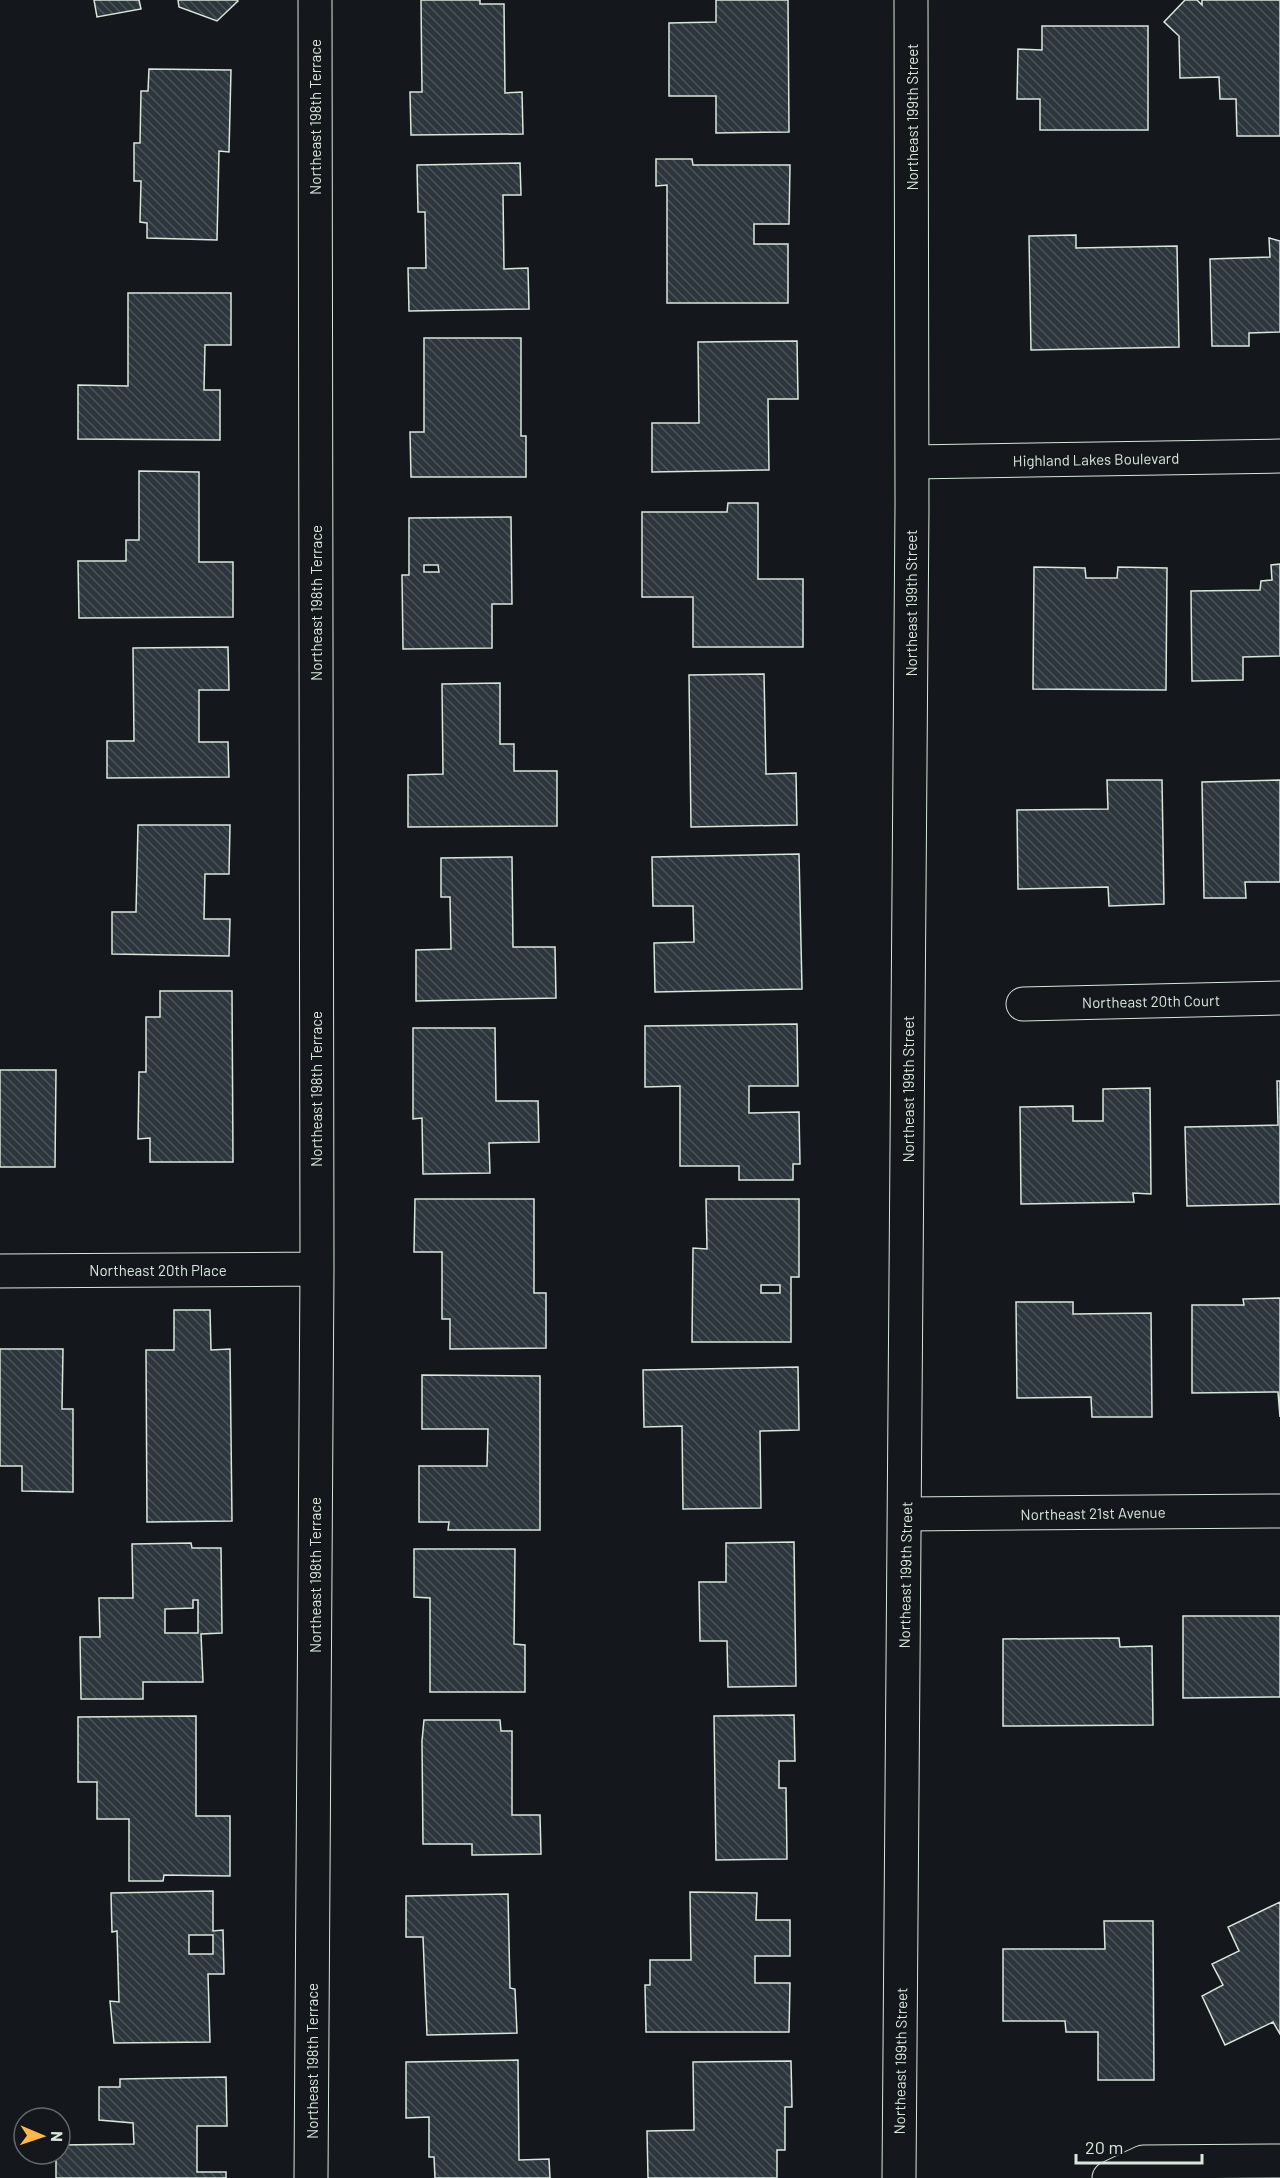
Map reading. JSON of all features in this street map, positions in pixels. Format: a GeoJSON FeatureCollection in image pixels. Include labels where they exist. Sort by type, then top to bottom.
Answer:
{"type":"FeatureCollection","features":[{"type":"Feature","properties":{"kind":"street","name":"Northeast 198th Terrace"},"geometry":{"type":"LineString","coordinates":[[311,2178],[317,1269],[315,0]]}},
{"type":"Feature","properties":{"kind":"street","name":"Northeast 199th Street"},"geometry":{"type":"LineString","coordinates":[[899,2178],[912,462],[911,0]]}},
{"type":"Feature","properties":{"kind":"street","name":"Highland Lakes Boulevard"},"geometry":{"type":"LineString","coordinates":[[912,462],[1280,456]]}},
{"type":"Feature","properties":{"kind":"street","name":"Northeast 20th Court"},"geometry":{"type":"LineString","coordinates":[[1023,1004],[1280,998]]}},
{"type":"Feature","properties":{"kind":"street","name":"Northeast 20th Place"},"geometry":{"type":"LineString","coordinates":[[0,1271],[317,1269]]}},
{"type":"Feature","properties":{"kind":"street","name":"Northeast 21st Avenue"},"geometry":{"type":"LineString","coordinates":[[905,1514],[1280,1511]]}},
{"type":"Feature","properties":{"kind":"street"},"geometry":{"type":"LineString","coordinates":[[1109,2178],[1143,2162],[1280,2161]]}},
{"type":"Feature","properties":{"kind":"building"},"geometry":{"type":"Polygon","coordinates":[[[94,0],[139,0],[141,9],[97,17],[94,0]]]}},
{"type":"Feature","properties":{"kind":"building"},"geometry":{"type":"Polygon","coordinates":[[[178,0],[238,1],[217,21],[179,7],[178,0]]]}},
{"type":"Feature","properties":{"kind":"building"},"geometry":{"type":"Polygon","coordinates":[[[421,0],[480,0],[480,4],[504,4],[505,93],[522,92],[523,134],[411,135],[410,92],[422,92],[421,0]]]}},
{"type":"Feature","properties":{"kind":"building"},"geometry":{"type":"Polygon","coordinates":[[[716,0],[788,0],[789,132],[716,133],[716,96],[669,96],[669,23],[716,22],[716,0]]]}},
{"type":"Feature","properties":{"kind":"building"},"geometry":{"type":"Polygon","coordinates":[[[1185,0],[1197,0],[1202,5],[1202,0],[1280,0],[1280,136],[1237,136],[1236,99],[1220,99],[1219,77],[1180,78],[1179,36],[1164,22],[1185,0]]]}},
{"type":"Feature","properties":{"kind":"building"},"geometry":{"type":"Polygon","coordinates":[[[1042,26],[1148,26],[1148,130],[1040,130],[1040,99],[1017,99],[1018,49],[1042,50],[1042,26]]]}},
{"type":"Feature","properties":{"kind":"building"},"geometry":{"type":"Polygon","coordinates":[[[149,69],[231,70],[229,152],[219,151],[217,240],[147,238],[147,223],[140,222],[141,181],[134,181],[134,143],[140,143],[141,91],[148,91],[149,69]]]}},
{"type":"Feature","properties":{"kind":"building"},"geometry":{"type":"Polygon","coordinates":[[[656,159],[692,159],[693,165],[790,165],[789,224],[754,224],[754,244],[788,244],[788,303],[667,303],[667,185],[656,186],[656,159]]]}},
{"type":"Feature","properties":{"kind":"building"},"geometry":{"type":"Polygon","coordinates":[[[520,163],[521,195],[503,195],[504,269],[528,268],[529,309],[409,311],[408,268],[426,268],[425,212],[418,212],[417,165],[520,163]]]}},
{"type":"Feature","properties":{"kind":"building"},"geometry":{"type":"Polygon","coordinates":[[[1076,235],[1076,248],[1177,246],[1179,347],[1031,350],[1029,236],[1076,235]]]}},
{"type":"Feature","properties":{"kind":"building"},"geometry":{"type":"Polygon","coordinates":[[[1269,238],[1280,241],[1280,332],[1249,333],[1249,346],[1212,346],[1210,259],[1270,257],[1269,238]]]}},
{"type":"Feature","properties":{"kind":"building"},"geometry":{"type":"Polygon","coordinates":[[[128,293],[231,293],[231,345],[205,345],[204,390],[220,390],[220,440],[78,439],[78,385],[128,386],[128,293]]]}},
{"type":"Feature","properties":{"kind":"building"},"geometry":{"type":"Polygon","coordinates":[[[424,338],[521,338],[521,436],[526,436],[526,477],[411,477],[410,432],[424,432],[424,338]]]}},
{"type":"Feature","properties":{"kind":"building"},"geometry":{"type":"Polygon","coordinates":[[[797,341],[798,399],[768,399],[769,470],[652,472],[652,423],[699,423],[698,342],[797,341]]]}},
{"type":"Feature","properties":{"kind":"building"},"geometry":{"type":"Polygon","coordinates":[[[139,471],[199,472],[199,562],[233,562],[233,617],[79,618],[78,561],[126,561],[126,540],[139,540],[139,471]]]}},
{"type":"Feature","properties":{"kind":"building"},"geometry":{"type":"Polygon","coordinates":[[[728,503],[758,503],[758,579],[803,579],[803,647],[693,647],[693,597],[642,597],[642,512],[727,512],[728,503]]]}},
{"type":"Feature","properties":{"kind":"building"},"geometry":{"type":"Polygon","coordinates":[[[511,517],[512,604],[492,604],[492,648],[403,649],[402,575],[409,575],[409,518],[511,517]],[[424,565],[424,572],[439,572],[438,565],[424,565]]]}},
{"type":"Feature","properties":{"kind":"building"},"geometry":{"type":"Polygon","coordinates":[[[1280,564],[1280,656],[1243,657],[1243,680],[1192,681],[1191,591],[1260,590],[1261,581],[1272,580],[1271,565],[1280,564]]]}},
{"type":"Feature","properties":{"kind":"building"},"geometry":{"type":"Polygon","coordinates":[[[1034,567],[1085,568],[1086,578],[1117,578],[1118,567],[1167,568],[1166,690],[1033,689],[1034,567]]]}},
{"type":"Feature","properties":{"kind":"building"},"geometry":{"type":"Polygon","coordinates":[[[228,647],[229,690],[199,690],[199,742],[228,742],[229,777],[107,778],[107,741],[134,741],[133,648],[228,647]]]}},
{"type":"Feature","properties":{"kind":"building"},"geometry":{"type":"Polygon","coordinates":[[[764,674],[766,774],[796,773],[797,825],[691,827],[689,675],[764,674]]]}},
{"type":"Feature","properties":{"kind":"building"},"geometry":{"type":"Polygon","coordinates":[[[500,683],[500,744],[514,744],[514,771],[557,771],[557,826],[408,827],[408,775],[443,774],[442,684],[500,683]]]}},
{"type":"Feature","properties":{"kind":"building"},"geometry":{"type":"Polygon","coordinates":[[[1107,780],[1162,780],[1164,904],[1109,906],[1108,887],[1018,889],[1017,810],[1108,809],[1107,780]]]}},
{"type":"Feature","properties":{"kind":"building"},"geometry":{"type":"Polygon","coordinates":[[[1280,780],[1280,882],[1245,882],[1246,898],[1204,898],[1202,782],[1280,780]]]}},
{"type":"Feature","properties":{"kind":"building"},"geometry":{"type":"Polygon","coordinates":[[[138,825],[230,825],[229,874],[205,874],[204,919],[230,919],[229,956],[112,954],[112,912],[136,912],[138,825]]]}},
{"type":"Feature","properties":{"kind":"building"},"geometry":{"type":"Polygon","coordinates":[[[799,854],[802,989],[655,992],[654,943],[694,942],[693,906],[653,906],[652,857],[799,854]]]}},
{"type":"Feature","properties":{"kind":"building"},"geometry":{"type":"Polygon","coordinates":[[[512,857],[513,947],[555,947],[556,998],[416,1001],[416,950],[451,949],[450,897],[441,897],[441,858],[512,857]]]}},
{"type":"Feature","properties":{"kind":"building"},"geometry":{"type":"Polygon","coordinates":[[[160,991],[232,991],[233,1162],[150,1162],[150,1138],[138,1139],[139,1072],[146,1072],[146,1017],[160,1017],[160,991]]]}},
{"type":"Feature","properties":{"kind":"building"},"geometry":{"type":"Polygon","coordinates":[[[797,1024],[798,1086],[749,1086],[749,1113],[799,1112],[800,1164],[793,1164],[793,1180],[739,1180],[739,1166],[680,1166],[680,1086],[645,1087],[645,1026],[797,1024]]]}},
{"type":"Feature","properties":{"kind":"building"},"geometry":{"type":"Polygon","coordinates":[[[413,1028],[495,1028],[496,1101],[538,1101],[539,1142],[489,1143],[490,1173],[423,1174],[422,1118],[413,1119],[413,1028]]]}},
{"type":"Feature","properties":{"kind":"building"},"geometry":{"type":"Polygon","coordinates":[[[0,1070],[56,1070],[55,1167],[0,1167],[0,1070]]]}},
{"type":"Feature","properties":{"kind":"building"},"geometry":{"type":"Polygon","coordinates":[[[1277,1081],[1280,1081],[1280,1204],[1187,1206],[1185,1127],[1278,1125],[1277,1081]]]}},
{"type":"Feature","properties":{"kind":"building"},"geometry":{"type":"Polygon","coordinates":[[[1150,1088],[1151,1194],[1133,1193],[1134,1202],[1021,1204],[1020,1107],[1073,1106],[1073,1121],[1103,1121],[1103,1089],[1150,1088]]]}},
{"type":"Feature","properties":{"kind":"building"},"geometry":{"type":"Polygon","coordinates":[[[415,1199],[534,1199],[534,1293],[546,1293],[546,1348],[450,1349],[450,1319],[442,1319],[442,1252],[414,1252],[415,1199]]]}},
{"type":"Feature","properties":{"kind":"building"},"geometry":{"type":"Polygon","coordinates":[[[706,1199],[799,1199],[799,1277],[791,1277],[791,1342],[692,1342],[693,1248],[707,1249],[706,1199]],[[761,1285],[761,1293],[780,1293],[780,1285],[761,1285]]]}},
{"type":"Feature","properties":{"kind":"building"},"geometry":{"type":"Polygon","coordinates":[[[1280,1298],[1280,1417],[1278,1392],[1192,1393],[1192,1305],[1244,1305],[1243,1299],[1280,1298]]]}},
{"type":"Feature","properties":{"kind":"building"},"geometry":{"type":"Polygon","coordinates":[[[1016,1302],[1073,1302],[1073,1314],[1151,1313],[1152,1417],[1092,1417],[1091,1397],[1017,1398],[1016,1302]]]}},
{"type":"Feature","properties":{"kind":"building"},"geometry":{"type":"Polygon","coordinates":[[[174,1310],[210,1310],[211,1350],[230,1349],[232,1521],[147,1522],[146,1350],[174,1350],[174,1310]]]}},
{"type":"Feature","properties":{"kind":"building"},"geometry":{"type":"Polygon","coordinates":[[[0,1349],[63,1349],[62,1409],[73,1409],[73,1492],[22,1491],[22,1466],[0,1466],[0,1349]]]}},
{"type":"Feature","properties":{"kind":"building"},"geometry":{"type":"Polygon","coordinates":[[[798,1367],[799,1430],[760,1431],[761,1508],[683,1509],[682,1426],[644,1427],[643,1370],[798,1367]]]}},
{"type":"Feature","properties":{"kind":"building"},"geometry":{"type":"Polygon","coordinates":[[[422,1375],[540,1376],[540,1530],[448,1530],[449,1522],[419,1522],[419,1466],[487,1466],[488,1429],[422,1429],[422,1375]]]}},
{"type":"Feature","properties":{"kind":"building"},"geometry":{"type":"Polygon","coordinates":[[[794,1542],[796,1686],[728,1687],[727,1641],[700,1641],[699,1582],[726,1582],[726,1543],[794,1542]]]}},
{"type":"Feature","properties":{"kind":"building"},"geometry":{"type":"Polygon","coordinates":[[[191,1543],[192,1548],[221,1548],[222,1633],[201,1634],[203,1682],[143,1682],[143,1699],[81,1699],[80,1637],[100,1637],[99,1598],[133,1598],[132,1544],[191,1543]],[[193,1600],[193,1608],[165,1609],[165,1633],[198,1633],[198,1600],[193,1600]]]}},
{"type":"Feature","properties":{"kind":"building"},"geometry":{"type":"Polygon","coordinates":[[[414,1549],[515,1549],[514,1644],[525,1645],[525,1692],[430,1692],[430,1598],[414,1597],[414,1549]]]}},
{"type":"Feature","properties":{"kind":"building"},"geometry":{"type":"Polygon","coordinates":[[[1183,1616],[1280,1616],[1280,1697],[1183,1698],[1183,1616]]]}},
{"type":"Feature","properties":{"kind":"building"},"geometry":{"type":"Polygon","coordinates":[[[1119,1638],[1120,1647],[1152,1646],[1153,1725],[1003,1726],[1003,1639],[1119,1638]]]}},
{"type":"Feature","properties":{"kind":"building"},"geometry":{"type":"Polygon","coordinates":[[[794,1715],[795,1761],[779,1761],[779,1788],[786,1788],[787,1859],[716,1860],[714,1716],[794,1715]]]}},
{"type":"Feature","properties":{"kind":"building"},"geometry":{"type":"Polygon","coordinates":[[[196,1716],[196,1816],[230,1816],[230,1876],[164,1875],[163,1881],[129,1881],[129,1819],[97,1819],[97,1782],[78,1782],[78,1717],[196,1716]]]}},
{"type":"Feature","properties":{"kind":"building"},"geometry":{"type":"Polygon","coordinates":[[[424,1720],[500,1720],[501,1731],[512,1731],[512,1815],[540,1815],[541,1854],[472,1855],[472,1844],[423,1844],[422,1741],[424,1720]]]}},
{"type":"Feature","properties":{"kind":"building"},"geometry":{"type":"Polygon","coordinates":[[[213,1891],[213,1931],[223,1930],[224,1974],[208,1974],[210,2042],[114,2043],[110,2001],[119,2002],[117,1931],[112,1932],[111,1893],[213,1891]],[[189,1935],[189,1954],[213,1954],[213,1935],[189,1935]]]}},
{"type":"Feature","properties":{"kind":"building"},"geometry":{"type":"Polygon","coordinates":[[[690,1892],[757,1893],[756,1920],[790,1920],[790,1956],[755,1956],[755,1983],[790,1983],[789,2032],[646,2032],[645,1985],[650,1985],[650,1960],[691,1960],[690,1892]]]}},
{"type":"Feature","properties":{"kind":"building"},"geometry":{"type":"Polygon","coordinates":[[[508,1894],[510,1988],[515,1989],[517,2033],[427,2035],[423,1937],[406,1937],[406,1896],[508,1894]]]}},
{"type":"Feature","properties":{"kind":"building"},"geometry":{"type":"Polygon","coordinates":[[[1280,1902],[1280,2034],[1273,2022],[1225,2045],[1202,1996],[1223,1985],[1212,1964],[1239,1951],[1228,1927],[1280,1902]]]}},
{"type":"Feature","properties":{"kind":"building"},"geometry":{"type":"Polygon","coordinates":[[[1104,1921],[1153,1921],[1154,2080],[1098,2080],[1098,2032],[1066,2032],[1065,2021],[1003,2021],[1003,1949],[1105,1949],[1104,1921]]]}},
{"type":"Feature","properties":{"kind":"building"},"geometry":{"type":"Polygon","coordinates":[[[518,2060],[519,2160],[549,2159],[550,2178],[435,2178],[434,2157],[429,2157],[429,2117],[406,2118],[406,2062],[518,2060]]]}},
{"type":"Feature","properties":{"kind":"building"},"geometry":{"type":"Polygon","coordinates":[[[791,2061],[792,2107],[785,2107],[785,2150],[777,2150],[777,2178],[648,2178],[647,2131],[694,2130],[693,2062],[791,2061]]]}},
{"type":"Feature","properties":{"kind":"building"},"geometry":{"type":"Polygon","coordinates":[[[226,2077],[227,2126],[197,2126],[197,2172],[226,2172],[226,2178],[56,2178],[56,2166],[72,2166],[72,2145],[134,2144],[133,2123],[99,2120],[99,2087],[120,2087],[120,2079],[226,2077]]]}}]}
